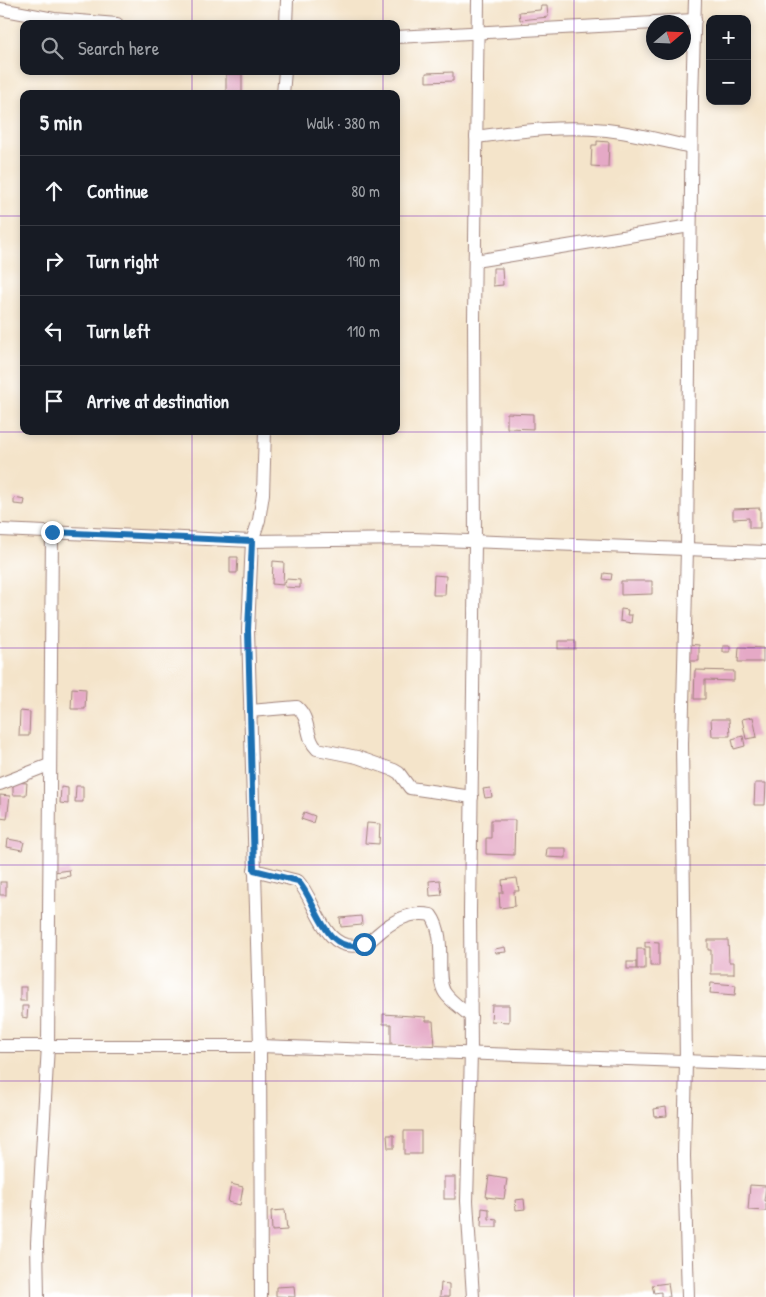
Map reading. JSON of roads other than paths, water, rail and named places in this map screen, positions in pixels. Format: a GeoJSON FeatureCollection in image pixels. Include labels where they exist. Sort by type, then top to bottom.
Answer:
{"type":"FeatureCollection","features":[{"type":"Feature","properties":{"kind":"street"},"geometry":{"type":"LineString","coordinates":[[286,20],[287,0]]}},
{"type":"Feature","properties":{"kind":"street"},"geometry":{"type":"LineString","coordinates":[[472,1297],[467,1201],[471,1052],[472,797],[476,543],[475,261],[478,0]]}},
{"type":"Feature","properties":{"kind":"street"},"geometry":{"type":"LineString","coordinates":[[688,1297],[684,1156],[686,1062],[682,744],[687,549],[691,147],[695,0]]}},
{"type":"Feature","properties":{"kind":"street"},"geometry":{"type":"LineString","coordinates":[[0,9],[67,20]]}},
{"type":"Feature","properties":{"kind":"street"},"geometry":{"type":"LineString","coordinates":[[691,20],[695,20]]}},
{"type":"Feature","properties":{"kind":"street"},"geometry":{"type":"LineString","coordinates":[[400,37],[477,34],[646,23]]}},
{"type":"Feature","properties":{"kind":"street"},"geometry":{"type":"LineString","coordinates":[[283,90],[285,75]]}},
{"type":"Feature","properties":{"kind":"street"},"geometry":{"type":"LineString","coordinates":[[476,137],[550,128],[593,129],[625,132],[691,147]]}},
{"type":"Feature","properties":{"kind":"street"},"geometry":{"type":"LineString","coordinates":[[475,261],[690,226]]}},
{"type":"Feature","properties":{"kind":"street"},"geometry":{"type":"LineString","coordinates":[[261,1297],[260,1046],[248,588],[252,541],[259,520],[263,494],[265,435]]}},
{"type":"Feature","properties":{"kind":"street"},"geometry":{"type":"LineString","coordinates":[[0,530],[252,541],[413,539],[476,543],[766,552]]}},
{"type":"Feature","properties":{"kind":"street"},"geometry":{"type":"LineString","coordinates":[[38,1297],[37,1243],[48,1045],[52,532]]}},
{"type":"Feature","properties":{"kind":"street"},"geometry":{"type":"LineString","coordinates":[[250,711],[297,707],[306,717],[311,741],[317,749],[357,757],[394,770],[399,773],[410,788],[472,797]]}},
{"type":"Feature","properties":{"kind":"street"},"geometry":{"type":"LineString","coordinates":[[0,784],[49,765]]}},
{"type":"Feature","properties":{"kind":"street"},"geometry":{"type":"LineString","coordinates":[[254,870],[298,881],[322,924],[330,934],[348,945],[364,944],[394,922],[406,917],[419,913],[431,916],[438,929],[441,980],[444,992],[471,1017]]}},
{"type":"Feature","properties":{"kind":"street"},"geometry":{"type":"LineString","coordinates":[[0,1046],[260,1046],[471,1052],[766,1064]]}}]}
